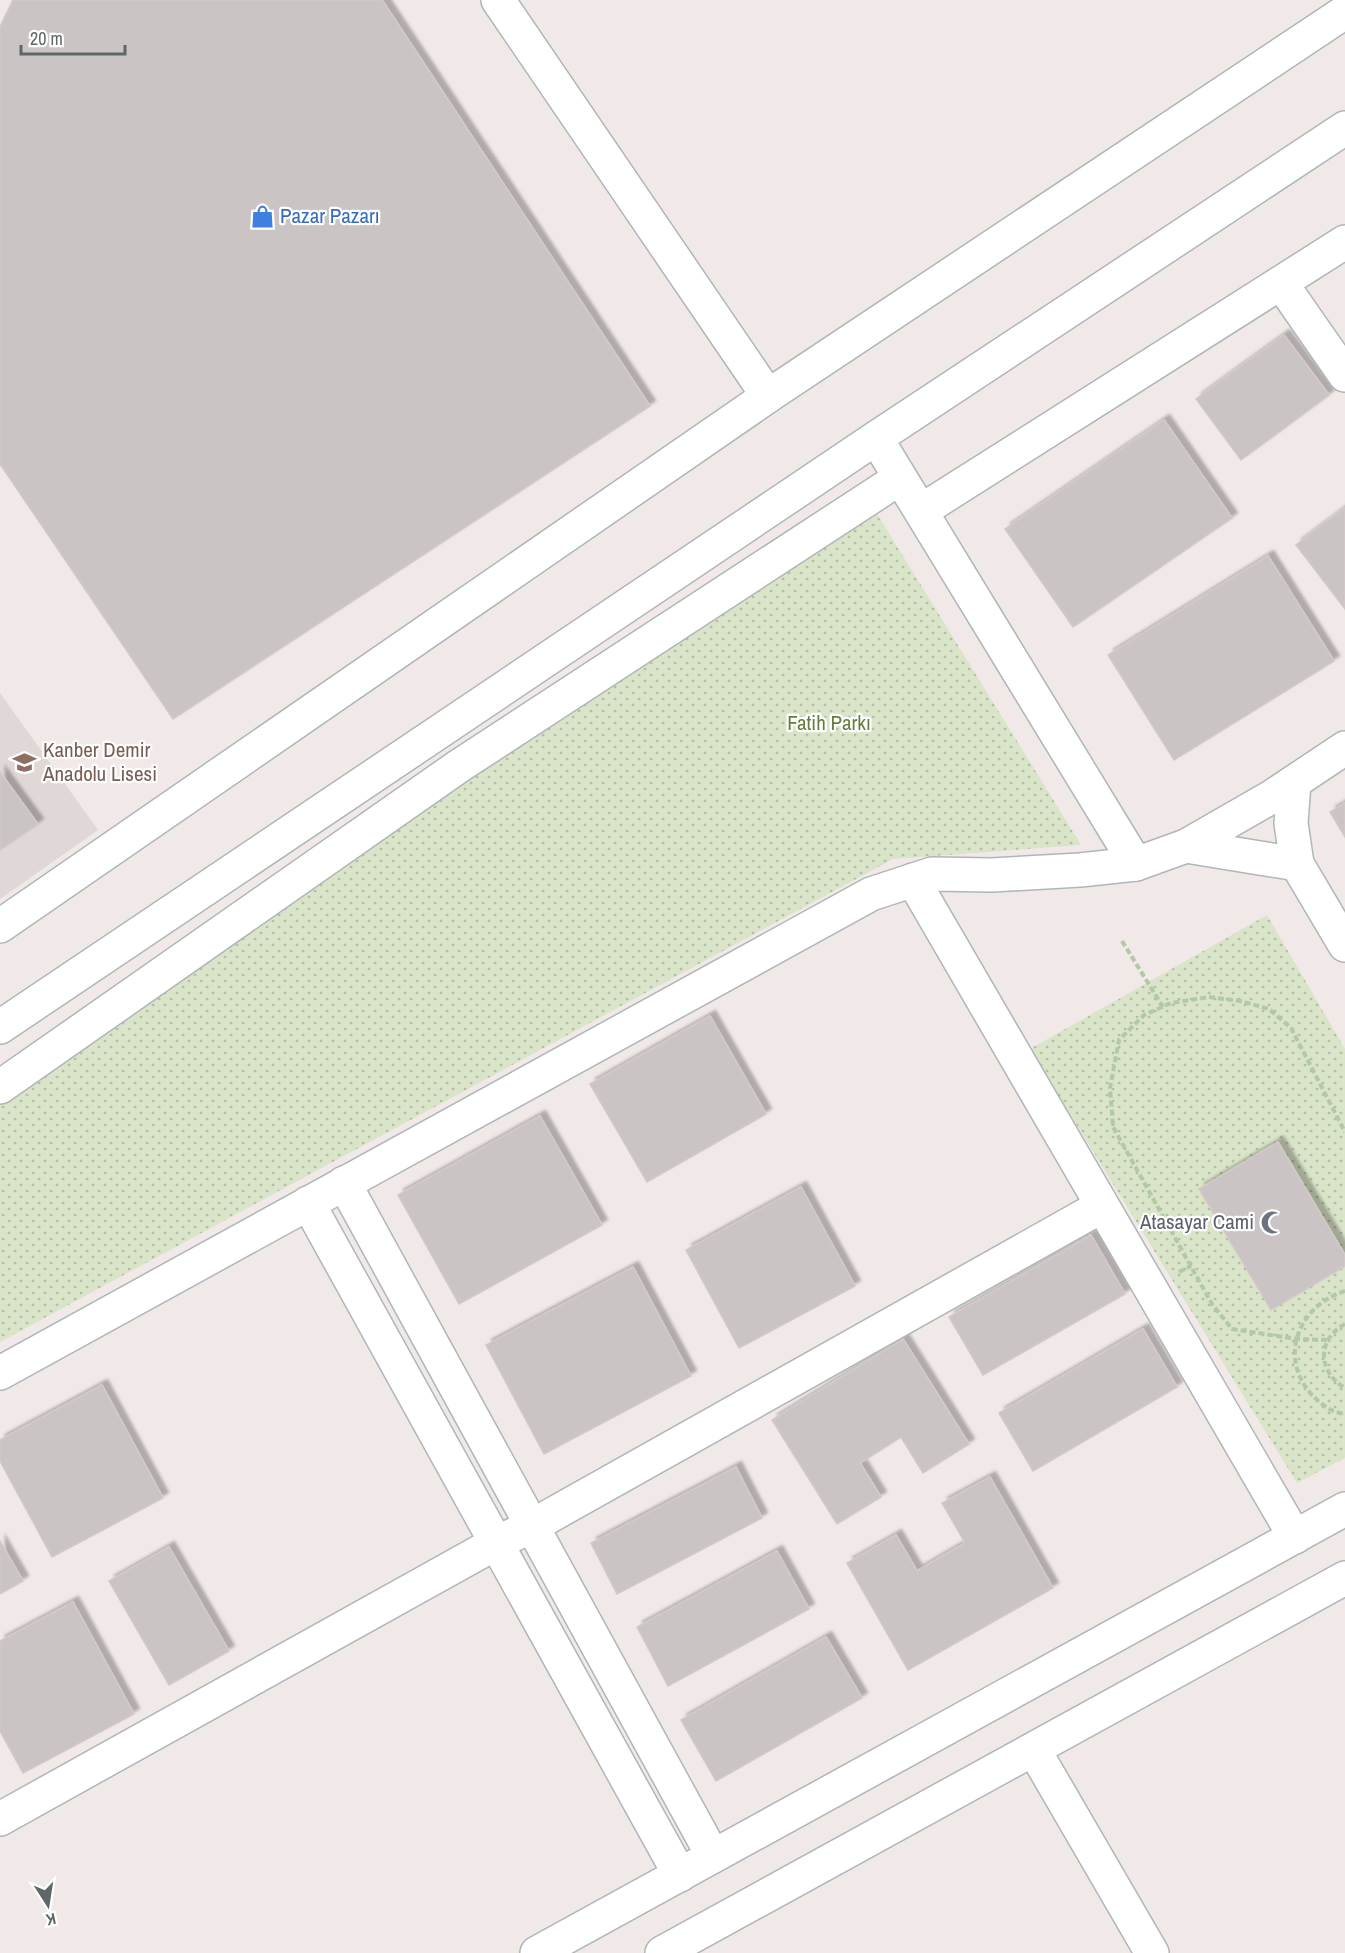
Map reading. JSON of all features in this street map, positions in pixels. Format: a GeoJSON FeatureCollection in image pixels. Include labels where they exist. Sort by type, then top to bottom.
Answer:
{"type":"FeatureCollection","features":[{"type":"Feature","properties":{"kind":"street"},"geometry":{"type":"LineString","coordinates":[[498,0],[768,396]]}},
{"type":"Feature","properties":{"kind":"street"},"geometry":{"type":"LineString","coordinates":[[0,926],[768,396],[1345,12]]}},
{"type":"Feature","properties":{"kind":"street"},"geometry":{"type":"LineString","coordinates":[[0,1027],[876,438],[1345,128]]}},
{"type":"Feature","properties":{"kind":"street"},"geometry":{"type":"LineString","coordinates":[[921,511],[1345,242]]}},
{"type":"Feature","properties":{"kind":"street"},"geometry":{"type":"LineString","coordinates":[[1281,283],[1345,375]]}},
{"type":"Feature","properties":{"kind":"street"},"geometry":{"type":"LineString","coordinates":[[876,438],[1136,864]]}},
{"type":"Feature","properties":{"kind":"street"},"geometry":{"type":"LineString","coordinates":[[0,1087],[459,766],[900,478]]}},
{"type":"Feature","properties":{"kind":"street"},"geometry":{"type":"LineString","coordinates":[[0,1373],[872,894],[932,874],[992,875],[1136,864],[1186,846],[1294,782],[1345,748]]}},
{"type":"Feature","properties":{"kind":"street"},"geometry":{"type":"LineString","coordinates":[[1294,782],[1291,823],[1297,864],[1345,945]]}},
{"type":"Feature","properties":{"kind":"street"},"geometry":{"type":"LineString","coordinates":[[1186,846],[1297,864]]}},
{"type":"Feature","properties":{"kind":"street"},"geometry":{"type":"LineString","coordinates":[[913,880],[1295,1537]]}},
{"type":"Feature","properties":{"kind":"street"},"geometry":{"type":"LineString","coordinates":[[344,1183],[713,1856]]}},
{"type":"Feature","properties":{"kind":"street"},"geometry":{"type":"LineString","coordinates":[[308,1203],[680,1875]]}},
{"type":"Feature","properties":{"kind":"street"},"geometry":{"type":"LineString","coordinates":[[0,1819],[495,1543],[532,1526],[1102,1206]]}},
{"type":"Feature","properties":{"kind":"street"},"geometry":{"type":"LineString","coordinates":[[537,1953],[1345,1509]]}},
{"type":"Feature","properties":{"kind":"street"},"geometry":{"type":"LineString","coordinates":[[662,1953],[1345,1578]]}},
{"type":"Feature","properties":{"kind":"street"},"geometry":{"type":"LineString","coordinates":[[1034,1750],[1152,1953]]}},
{"type":"Feature","properties":{"kind":"path"},"geometry":{"type":"LineString","coordinates":[[1122,940],[1163,1007]]}},
{"type":"Feature","properties":{"kind":"path"},"geometry":{"type":"LineString","coordinates":[[1327,1340],[1297,1339],[1232,1329],[1212,1304],[1113,1127],[1110,1088],[1119,1040],[1144,1015],[1171,1004],[1209,997],[1240,1000],[1269,1009],[1291,1028],[1345,1132]]}},
{"type":"Feature","properties":{"kind":"path"},"geometry":{"type":"LineString","coordinates":[[1345,1291],[1329,1296],[1312,1309],[1300,1327],[1295,1347],[1297,1369],[1306,1388],[1320,1404],[1345,1414]]}},
{"type":"Feature","properties":{"kind":"path"},"geometry":{"type":"LineString","coordinates":[[1345,1324],[1334,1331],[1327,1340],[1324,1351],[1324,1362],[1328,1373],[1335,1382],[1345,1388]]}},
{"type":"Feature","properties":{"kind":"shaded area","name":"Kanber Demir Anadolu Lisesi"},"geometry":{"type":"Polygon","coordinates":[[[0,693],[98,830],[0,899],[0,693]]]}},
{"type":"Feature","properties":{"kind":"green space","name":"Fatih Parkı"},"geometry":{"type":"Polygon","coordinates":[[[877,514],[1081,845],[893,859],[0,1342],[0,1104],[455,786],[877,514]]]}},
{"type":"Feature","properties":{"kind":"green space"},"geometry":{"type":"Polygon","coordinates":[[[1267,915],[1345,1049],[1345,1458],[1297,1483],[1030,1049],[1267,915]]]}},
{"type":"Feature","properties":{"kind":"building","name":"Pazar Pazarı"},"geometry":{"type":"Polygon","coordinates":[[[13,0],[382,0],[650,406],[173,719],[0,464],[0,27],[13,0]]]}},
{"type":"Feature","properties":{"kind":"building"},"geometry":{"type":"Polygon","coordinates":[[[1284,335],[1329,395],[1241,460],[1196,399],[1284,335]]]}},
{"type":"Feature","properties":{"kind":"building"},"geometry":{"type":"Polygon","coordinates":[[[1164,420],[1232,518],[1073,627],[1005,529],[1164,420]]]}},
{"type":"Feature","properties":{"kind":"building"},"geometry":{"type":"Polygon","coordinates":[[[1345,508],[1345,609],[1296,545],[1345,508]]]}},
{"type":"Feature","properties":{"kind":"building"},"geometry":{"type":"Polygon","coordinates":[[[1268,556],[1334,661],[1174,760],[1108,655],[1268,556]]]}},
{"type":"Feature","properties":{"kind":"building"},"geometry":{"type":"Polygon","coordinates":[[[0,772],[38,824],[0,850],[0,772]]]}},
{"type":"Feature","properties":{"kind":"building"},"geometry":{"type":"Polygon","coordinates":[[[1345,803],[1345,837],[1330,812],[1345,803]]]}},
{"type":"Feature","properties":{"kind":"building"},"geometry":{"type":"Polygon","coordinates":[[[710,1016],[766,1114],[647,1182],[590,1084],[710,1016]]]}},
{"type":"Feature","properties":{"kind":"building"},"geometry":{"type":"Polygon","coordinates":[[[540,1116],[602,1225],[459,1304],[398,1195],[540,1116]]]}},
{"type":"Feature","properties":{"kind":"building","name":"Atasayar Cami"},"geometry":{"type":"Polygon","coordinates":[[[1278,1142],[1345,1255],[1345,1266],[1271,1310],[1199,1189],[1278,1142]]]}},
{"type":"Feature","properties":{"kind":"building"},"geometry":{"type":"Polygon","coordinates":[[[801,1187],[855,1286],[739,1348],[686,1250],[801,1187]]]}},
{"type":"Feature","properties":{"kind":"building"},"geometry":{"type":"Polygon","coordinates":[[[1091,1235],[1125,1294],[983,1375],[949,1317],[1091,1235]]]}},
{"type":"Feature","properties":{"kind":"building"},"geometry":{"type":"Polygon","coordinates":[[[633,1267],[691,1376],[544,1454],[486,1345],[633,1267]]]}},
{"type":"Feature","properties":{"kind":"building"},"geometry":{"type":"Polygon","coordinates":[[[1143,1329],[1177,1387],[1033,1471],[999,1413],[1143,1329]]]}},
{"type":"Feature","properties":{"kind":"building"},"geometry":{"type":"Polygon","coordinates":[[[903,1339],[969,1444],[923,1473],[901,1437],[860,1463],[881,1497],[837,1524],[772,1420],[903,1339]]]}},
{"type":"Feature","properties":{"kind":"building"},"geometry":{"type":"Polygon","coordinates":[[[102,1385],[163,1498],[52,1557],[0,1461],[0,1440],[102,1385]]]}},
{"type":"Feature","properties":{"kind":"building"},"geometry":{"type":"Polygon","coordinates":[[[736,1467],[762,1518],[617,1594],[591,1543],[736,1467]]]}},
{"type":"Feature","properties":{"kind":"building"},"geometry":{"type":"Polygon","coordinates":[[[990,1477],[1053,1588],[908,1670],[847,1563],[896,1535],[917,1571],[965,1543],[942,1503],[990,1477]]]}},
{"type":"Feature","properties":{"kind":"building"},"geometry":{"type":"Polygon","coordinates":[[[0,1541],[23,1581],[0,1594],[0,1541]]]}},
{"type":"Feature","properties":{"kind":"building"},"geometry":{"type":"Polygon","coordinates":[[[169,1547],[229,1651],[169,1685],[109,1581],[169,1547]]]}},
{"type":"Feature","properties":{"kind":"building"},"geometry":{"type":"Polygon","coordinates":[[[777,1551],[809,1609],[668,1686],[637,1627],[777,1551]]]}},
{"type":"Feature","properties":{"kind":"building"},"geometry":{"type":"Polygon","coordinates":[[[73,1602],[134,1714],[23,1773],[0,1731],[0,1641],[73,1602]]]}},
{"type":"Feature","properties":{"kind":"building"},"geometry":{"type":"Polygon","coordinates":[[[826,1637],[862,1698],[716,1781],[681,1720],[826,1637]]]}},
{"type":"Feature","properties":{"kind":"place","name":"Pazar Pazarı"},"geometry":{"type":"Point","coordinates":[262,216]}},
{"type":"Feature","properties":{"kind":"place","name":"Kanber Demir Anadolu Lisesi"},"geometry":{"type":"Point","coordinates":[25,762]}},
{"type":"Feature","properties":{"kind":"place","name":"Atasayar Cami"},"geometry":{"type":"Point","coordinates":[1272,1222]}}]}
